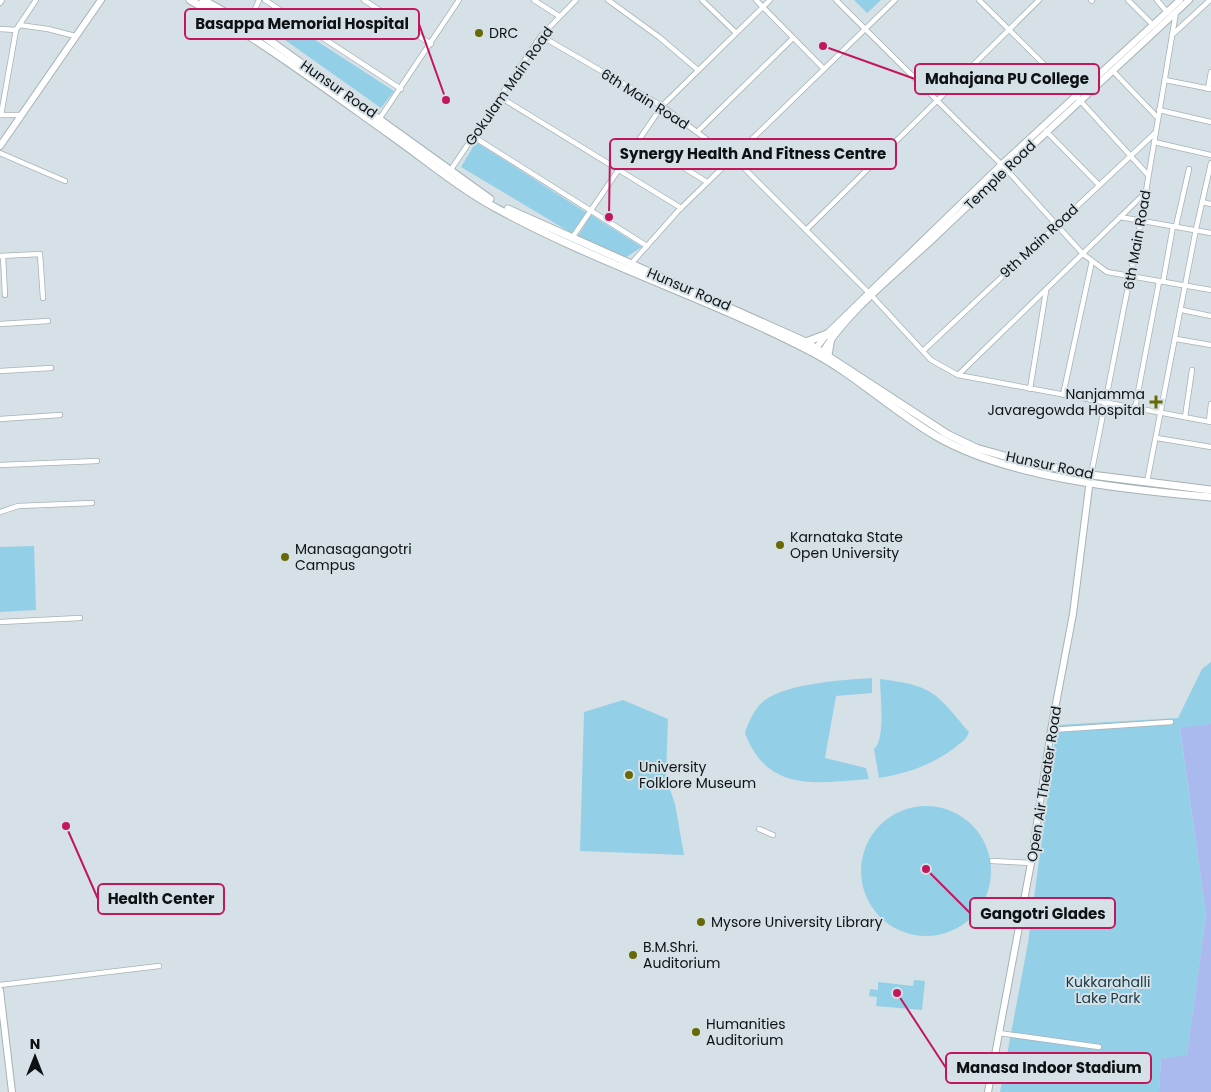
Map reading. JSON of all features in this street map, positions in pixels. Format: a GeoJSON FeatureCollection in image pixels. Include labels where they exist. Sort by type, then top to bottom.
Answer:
{"type":"FeatureCollection","features":[{"type":"Feature","properties":{"kind":"main road"},"geometry":{"type":"LineString","coordinates":[[190,0],[246,32],[378,122]]}},
{"type":"Feature","properties":{"kind":"main road","name":"Hunsur Road"},"geometry":{"type":"LineString","coordinates":[[202,0],[248,25],[448,173],[494,202],[572,239],[706,296],[806,342],[820,353],[947,434],[976,448],[1090,478],[1211,490]]}},
{"type":"Feature","properties":{"kind":"main road"},"geometry":{"type":"LineString","coordinates":[[448,173],[495,208],[574,248],[820,353],[829,336]]}},
{"type":"Feature","properties":{"kind":"main road"},"geometry":{"type":"LineString","coordinates":[[806,342],[829,336]]}},
{"type":"Feature","properties":{"kind":"main road"},"geometry":{"type":"LineString","coordinates":[[1090,478],[1211,498]]}},
{"type":"Feature","properties":{"kind":"street"},"geometry":{"type":"LineString","coordinates":[[21,115],[0,114],[18,27],[36,0]]}},
{"type":"Feature","properties":{"kind":"street"},"geometry":{"type":"LineString","coordinates":[[0,145],[101,0]]}},
{"type":"Feature","properties":{"kind":"street"},"geometry":{"type":"LineString","coordinates":[[248,25],[259,0]]}},
{"type":"Feature","properties":{"kind":"street"},"geometry":{"type":"LineString","coordinates":[[265,0],[400,89]]}},
{"type":"Feature","properties":{"kind":"street"},"geometry":{"type":"LineString","coordinates":[[364,0],[431,44]]}},
{"type":"Feature","properties":{"kind":"street"},"geometry":{"type":"LineString","coordinates":[[372,6],[376,0]]}},
{"type":"Feature","properties":{"kind":"street"},"geometry":{"type":"LineString","coordinates":[[378,122],[459,0]]}},
{"type":"Feature","properties":{"kind":"street"},"geometry":{"type":"LineString","coordinates":[[534,0],[559,16]]}},
{"type":"Feature","properties":{"kind":"street","name":"Gokulam Main Road"},"geometry":{"type":"LineString","coordinates":[[448,173],[541,36],[576,0]]}},
{"type":"Feature","properties":{"kind":"street"},"geometry":{"type":"LineString","coordinates":[[608,0],[659,37],[698,70]]}},
{"type":"Feature","properties":{"kind":"street"},"geometry":{"type":"LineString","coordinates":[[702,0],[735,32]]}},
{"type":"Feature","properties":{"kind":"street"},"geometry":{"type":"LineString","coordinates":[[756,0],[824,69]]}},
{"type":"Feature","properties":{"kind":"street"},"geometry":{"type":"LineString","coordinates":[[572,239],[662,106],[735,32],[770,0]]}},
{"type":"Feature","properties":{"kind":"street"},"geometry":{"type":"LineString","coordinates":[[836,0],[1004,167],[1083,254],[1107,272],[1211,290]]}},
{"type":"Feature","properties":{"kind":"street"},"geometry":{"type":"LineString","coordinates":[[630,265],[707,182],[895,0]]}},
{"type":"Feature","properties":{"kind":"street"},"geometry":{"type":"LineString","coordinates":[[978,0],[1075,95],[1148,176]]}},
{"type":"Feature","properties":{"kind":"street"},"geometry":{"type":"LineString","coordinates":[[806,230],[939,101],[1008,29],[1039,0]]}},
{"type":"Feature","properties":{"kind":"street"},"geometry":{"type":"LineString","coordinates":[[1128,0],[1153,25]]}},
{"type":"Feature","properties":{"kind":"street"},"geometry":{"type":"LineString","coordinates":[[1157,0],[1167,12]]}},
{"type":"Feature","properties":{"kind":"street","name":"Temple Road"},"geometry":{"type":"LineString","coordinates":[[1004,167],[1080,101],[1189,0]]}},
{"type":"Feature","properties":{"kind":"street"},"geometry":{"type":"LineString","coordinates":[[1172,35],[1210,0]]}},
{"type":"Feature","properties":{"kind":"street","name":"Temple Road"},"geometry":{"type":"LineString","coordinates":[[820,353],[829,336],[870,294],[1004,167],[1075,95],[1179,2]]}},
{"type":"Feature","properties":{"kind":"street","name":"6th Main Road"},"geometry":{"type":"LineString","coordinates":[[1090,478],[1141,221],[1157,117],[1179,2]]}},
{"type":"Feature","properties":{"kind":"street"},"geometry":{"type":"LineString","coordinates":[[0,29],[18,27],[48,29],[75,36]]}},
{"type":"Feature","properties":{"kind":"street","name":"6th Main Road"},"geometry":{"type":"LineString","coordinates":[[541,36],[662,106],[732,158],[870,294],[931,360],[958,375],[1210,421]]}},
{"type":"Feature","properties":{"kind":"street"},"geometry":{"type":"LineString","coordinates":[[697,132],[793,38]]}},
{"type":"Feature","properties":{"kind":"street"},"geometry":{"type":"LineString","coordinates":[[1113,71],[1157,117]]}},
{"type":"Feature","properties":{"kind":"street"},"geometry":{"type":"LineString","coordinates":[[1165,80],[1210,89],[1211,72]]}},
{"type":"Feature","properties":{"kind":"street"},"geometry":{"type":"LineString","coordinates":[[500,97],[681,208]]}},
{"type":"Feature","properties":{"kind":"street"},"geometry":{"type":"LineString","coordinates":[[1159,110],[1211,122]]}},
{"type":"Feature","properties":{"kind":"street"},"geometry":{"type":"LineString","coordinates":[[1046,131],[1099,185]]}},
{"type":"Feature","properties":{"kind":"street","name":"9th Main Road"},"geometry":{"type":"LineString","coordinates":[[923,351],[1156,132]]}},
{"type":"Feature","properties":{"kind":"street"},"geometry":{"type":"LineString","coordinates":[[474,137],[647,246]]}},
{"type":"Feature","properties":{"kind":"street"},"geometry":{"type":"LineString","coordinates":[[639,140],[707,182]]}},
{"type":"Feature","properties":{"kind":"street"},"geometry":{"type":"LineString","coordinates":[[1154,142],[1211,155]]}},
{"type":"Feature","properties":{"kind":"street"},"geometry":{"type":"LineString","coordinates":[[0,153],[65,181]]}},
{"type":"Feature","properties":{"kind":"street"},"geometry":{"type":"LineString","coordinates":[[1146,484],[1157,438],[1196,229],[1211,163]]}},
{"type":"Feature","properties":{"kind":"street"},"geometry":{"type":"LineString","coordinates":[[1135,408],[1161,282],[1188,169]]}},
{"type":"Feature","properties":{"kind":"street"},"geometry":{"type":"LineString","coordinates":[[958,375],[1146,192]]}},
{"type":"Feature","properties":{"kind":"street"},"geometry":{"type":"LineString","coordinates":[[1202,202],[1211,204]]}},
{"type":"Feature","properties":{"kind":"street"},"geometry":{"type":"LineString","coordinates":[[1120,217],[1211,233]]}},
{"type":"Feature","properties":{"kind":"street"},"geometry":{"type":"LineString","coordinates":[[5,295],[1,256],[40,254],[43,298]]}},
{"type":"Feature","properties":{"kind":"street"},"geometry":{"type":"LineString","coordinates":[[1063,395],[1092,260]]}},
{"type":"Feature","properties":{"kind":"street"},"geometry":{"type":"LineString","coordinates":[[1030,389],[1046,291]]}},
{"type":"Feature","properties":{"kind":"street"},"geometry":{"type":"LineString","coordinates":[[1182,310],[1211,316]]}},
{"type":"Feature","properties":{"kind":"street"},"geometry":{"type":"LineString","coordinates":[[0,324],[48,321]]}},
{"type":"Feature","properties":{"kind":"street"},"geometry":{"type":"LineString","coordinates":[[1176,339],[1211,345]]}},
{"type":"Feature","properties":{"kind":"street"},"geometry":{"type":"LineString","coordinates":[[0,371],[51,368]]}},
{"type":"Feature","properties":{"kind":"street"},"geometry":{"type":"LineString","coordinates":[[1185,417],[1192,370]]}},
{"type":"Feature","properties":{"kind":"street"},"geometry":{"type":"LineString","coordinates":[[1210,421],[1211,404]]}},
{"type":"Feature","properties":{"kind":"street"},"geometry":{"type":"LineString","coordinates":[[0,419],[60,415]]}},
{"type":"Feature","properties":{"kind":"street"},"geometry":{"type":"LineString","coordinates":[[1157,438],[1211,448]]}},
{"type":"Feature","properties":{"kind":"street"},"geometry":{"type":"LineString","coordinates":[[0,465],[97,461]]}},
{"type":"Feature","properties":{"kind":"street","name":"Open Air Theater Road"},"geometry":{"type":"LineString","coordinates":[[988,1092],[1031,863],[1052,730],[1074,614],[1090,478]]}},
{"type":"Feature","properties":{"kind":"street"},"geometry":{"type":"LineString","coordinates":[[0,512],[18,506],[92,503]]}},
{"type":"Feature","properties":{"kind":"street"},"geometry":{"type":"LineString","coordinates":[[0,622],[80,618]]}},
{"type":"Feature","properties":{"kind":"street"},"geometry":{"type":"LineString","coordinates":[[1052,730],[1171,722]]}},
{"type":"Feature","properties":{"kind":"street"},"geometry":{"type":"LineString","coordinates":[[759,829],[773,835]]}},
{"type":"Feature","properties":{"kind":"street"},"geometry":{"type":"LineString","coordinates":[[992,861],[1031,863]]}},
{"type":"Feature","properties":{"kind":"street"},"geometry":{"type":"LineString","coordinates":[[0,985],[159,966]]}},
{"type":"Feature","properties":{"kind":"street"},"geometry":{"type":"LineString","coordinates":[[0,990],[12,1092]]}},
{"type":"Feature","properties":{"kind":"street"},"geometry":{"type":"LineString","coordinates":[[998,1033],[1099,1047]]}},
{"type":"Feature","properties":{"kind":"green space"},"geometry":{"type":"Polygon","coordinates":[[[854,0],[881,0],[867,13],[854,0]]]}},
{"type":"Feature","properties":{"kind":"green space"},"geometry":{"type":"Polygon","coordinates":[[[269,10],[394,91],[381,108],[261,23],[269,10]]]}},
{"type":"Feature","properties":{"kind":"green space"},"geometry":{"type":"Polygon","coordinates":[[[476,142],[587,213],[573,234],[461,167],[476,142]]]}},
{"type":"Feature","properties":{"kind":"green space"},"geometry":{"type":"Polygon","coordinates":[[[591,215],[642,247],[626,257],[578,236],[591,215]]]}},
{"type":"Feature","properties":{"kind":"green space"},"geometry":{"type":"Polygon","coordinates":[[[34,546],[36,610],[0,612],[0,547],[34,546]]]}},
{"type":"Feature","properties":{"kind":"green space","name":"Kukkarahalli Lake Park"},"geometry":{"type":"Polygon","coordinates":[[[1211,662],[1211,724],[1180,729],[1206,915],[1187,1056],[1161,1059],[1159,1092],[1000,1092],[1028,943],[1057,725],[1178,718],[1202,669],[1211,662]]]}},
{"type":"Feature","properties":{"kind":"green space"},"geometry":{"type":"Polygon","coordinates":[[[872,678],[872,693],[836,696],[825,758],[866,768],[869,779],[831,782],[796,780],[780,775],[766,766],[755,752],[745,733],[755,710],[765,700],[775,694],[802,686],[832,681],[872,678]]]}},
{"type":"Feature","properties":{"kind":"green space"},"geometry":{"type":"Polygon","coordinates":[[[880,679],[912,685],[932,693],[940,699],[969,732],[966,738],[944,755],[927,764],[899,774],[879,778],[874,749],[878,744],[881,726],[880,679]]]}},
{"type":"Feature","properties":{"kind":"green space"},"geometry":{"type":"Polygon","coordinates":[[[623,700],[668,719],[666,778],[675,804],[684,855],[580,851],[584,712],[623,700]]]}},
{"type":"Feature","properties":{"kind":"green space"},"geometry":{"type":"Polygon","coordinates":[[[926,806],[939,807],[951,811],[972,825],[986,846],[990,858],[990,884],[986,896],[972,917],[951,931],[939,935],[926,936],[913,935],[901,931],[880,917],[866,896],[862,884],[861,871],[862,858],[866,846],[880,825],[901,811],[913,807],[926,806]]]}},
{"type":"Feature","properties":{"kind":"green space"},"geometry":{"type":"Polygon","coordinates":[[[914,980],[925,981],[922,1010],[876,1006],[877,997],[869,996],[870,989],[878,990],[878,982],[913,986],[914,980]]]}},
{"type":"Feature","properties":{"kind":"shaded area"},"geometry":{"type":"Polygon","coordinates":[[[1211,724],[1211,1092],[1159,1092],[1161,1059],[1187,1055],[1206,915],[1180,728],[1211,724]]]}},
{"type":"Feature","properties":{"kind":"place","name":"DRC"},"geometry":{"type":"Point","coordinates":[479,33]}},
{"type":"Feature","properties":{"kind":"place","name":"Mahajana PU College"},"geometry":{"type":"Point","coordinates":[823,46]}},
{"type":"Feature","properties":{"kind":"place","name":"Basappa Memorial Hospital"},"geometry":{"type":"Point","coordinates":[446,100]}},
{"type":"Feature","properties":{"kind":"place","name":"Synergy Health And Fitness Centre"},"geometry":{"type":"Point","coordinates":[609,217]}},
{"type":"Feature","properties":{"kind":"place","name":"Nanjamma Javaregowda Hospital"},"geometry":{"type":"Point","coordinates":[1156,402]}},
{"type":"Feature","properties":{"kind":"place","name":"Karnataka State Open University"},"geometry":{"type":"Point","coordinates":[780,545]}},
{"type":"Feature","properties":{"kind":"place","name":"Manasagangotri Campus"},"geometry":{"type":"Point","coordinates":[285,557]}},
{"type":"Feature","properties":{"kind":"place","name":"University Folklore Museum"},"geometry":{"type":"Point","coordinates":[629,775]}},
{"type":"Feature","properties":{"kind":"place","name":"Health Center"},"geometry":{"type":"Point","coordinates":[66,826]}},
{"type":"Feature","properties":{"kind":"place","name":"Gangotri Glades"},"geometry":{"type":"Point","coordinates":[926,869]}},
{"type":"Feature","properties":{"kind":"place","name":"Mysore University Library"},"geometry":{"type":"Point","coordinates":[701,922]}},
{"type":"Feature","properties":{"kind":"place","name":"B.M.Shri. Auditorium"},"geometry":{"type":"Point","coordinates":[633,955]}},
{"type":"Feature","properties":{"kind":"place","name":"Manasa Indoor Stadium"},"geometry":{"type":"Point","coordinates":[897,993]}},
{"type":"Feature","properties":{"kind":"place","name":"Humanities Auditorium"},"geometry":{"type":"Point","coordinates":[696,1032]}}]}
